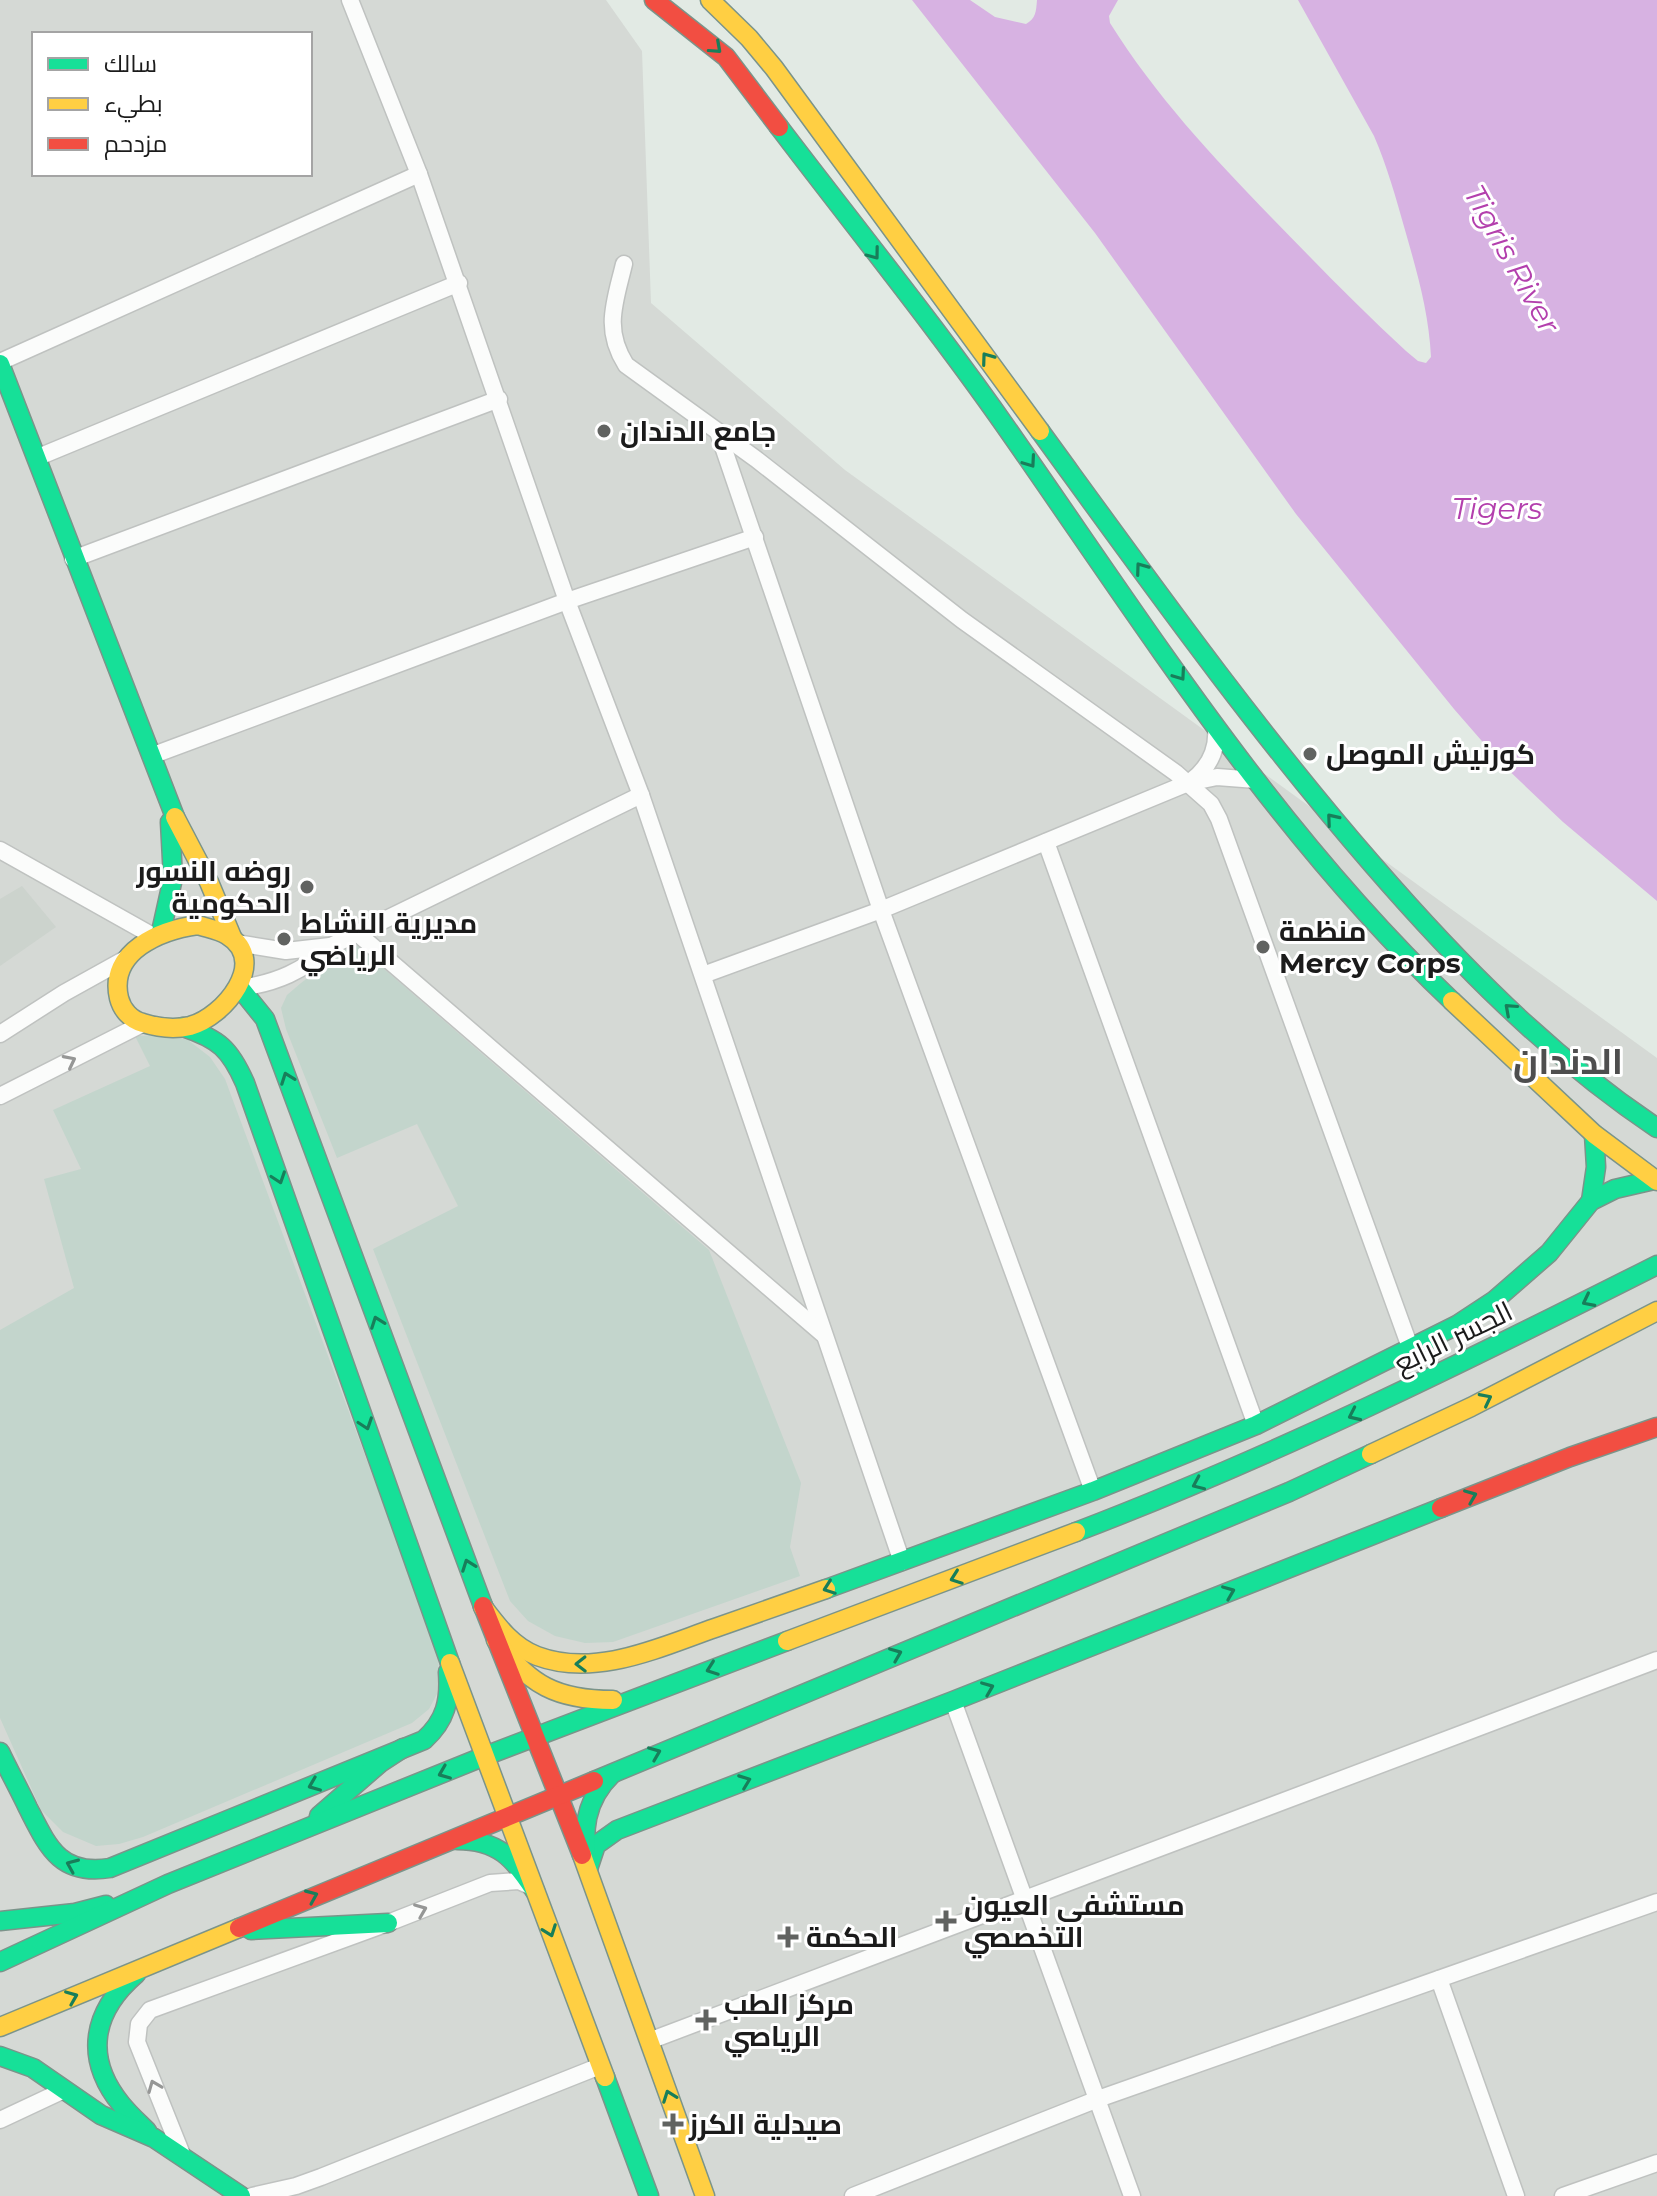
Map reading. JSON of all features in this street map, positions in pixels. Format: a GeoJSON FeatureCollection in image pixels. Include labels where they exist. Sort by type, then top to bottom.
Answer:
{"type":"FeatureCollection","features":[{"type":"Feature","properties":{"kind":"main road"},"geometry":{"type":"LineString","coordinates":[[654,0],[726,57],[1003,423],[1256,780],[1344,890],[1396,945],[1594,1134],[1656,1180]]}},
{"type":"Feature","properties":{"kind":"main road"},"geometry":{"type":"LineString","coordinates":[[710,0],[774,68],[1196,644],[1334,821],[1463,966],[1596,1086],[1657,1128]]}},
{"type":"Feature","properties":{"kind":"main road"},"geometry":{"type":"LineString","coordinates":[[0,363],[168,804],[242,952],[245,970],[240,988],[221,1010],[203,1021],[162,1029],[133,1020],[124,1010],[118,983],[128,958],[157,934],[179,926],[198,925],[216,928],[234,940]]}},
{"type":"Feature","properties":{"kind":"main road"},"geometry":{"type":"LineString","coordinates":[[157,934],[170,907],[174,882],[175,856],[168,804]]}},
{"type":"Feature","properties":{"kind":"main road"},"geometry":{"type":"LineString","coordinates":[[240,988],[265,1019],[483,1607],[588,1869],[705,2196]]}},
{"type":"Feature","properties":{"kind":"main road"},"geometry":{"type":"LineString","coordinates":[[183,1027],[210,1035],[232,1053],[245,1083],[446,1650],[649,2196]]}},
{"type":"Feature","properties":{"kind":"main road"},"geometry":{"type":"LineString","coordinates":[[1591,1201],[1596,1167],[1594,1134]]}},
{"type":"Feature","properties":{"kind":"main road"},"geometry":{"type":"LineString","coordinates":[[483,1607],[495,1626],[510,1641],[535,1656],[561,1664],[600,1664],[644,1653],[902,1562],[1093,1491],[1256,1425],[1411,1350],[1477,1312],[1523,1277],[1549,1253],[1591,1201],[1615,1189],[1656,1180]]}},
{"type":"Feature","properties":{"kind":"main road","name":"الجسر الرابع"},"geometry":{"type":"LineString","coordinates":[[648,1693],[1172,1495],[1447,1371],[1657,1265]]}},
{"type":"Feature","properties":{"kind":"main road"},"geometry":{"type":"LineString","coordinates":[[0,2027],[1289,1492],[1471,1407],[1657,1311]]}},
{"type":"Feature","properties":{"kind":"main road"},"geometry":{"type":"LineString","coordinates":[[588,1869],[589,1854],[603,1836],[1570,1457],[1657,1427]]}},
{"type":"Feature","properties":{"kind":"main road"},"geometry":{"type":"LineString","coordinates":[[496,1640],[512,1664],[532,1682],[559,1696],[587,1701],[618,1700],[648,1693]]}},
{"type":"Feature","properties":{"kind":"main road"},"geometry":{"type":"LineString","coordinates":[[0,1752],[48,1847],[75,1868],[98,1871],[121,1865],[424,1740],[443,1721],[449,1694],[446,1650]]}},
{"type":"Feature","properties":{"kind":"main road"},"geometry":{"type":"LineString","coordinates":[[0,1962],[147,1893],[648,1693]]}},
{"type":"Feature","properties":{"kind":"main road"},"geometry":{"type":"LineString","coordinates":[[292,1836],[338,1802],[380,1763],[403,1748]]}},
{"type":"Feature","properties":{"kind":"main road"},"geometry":{"type":"LineString","coordinates":[[588,1869],[584,1838],[588,1805],[599,1785],[625,1766]]}},
{"type":"Feature","properties":{"kind":"main road"},"geometry":{"type":"LineString","coordinates":[[423,1850],[457,1840],[474,1839],[492,1843],[516,1864],[535,1891]]}},
{"type":"Feature","properties":{"kind":"main road"},"geometry":{"type":"LineString","coordinates":[[0,1921],[75,1913],[147,1893]]}},
{"type":"Feature","properties":{"kind":"main road"},"geometry":{"type":"LineString","coordinates":[[201,1942],[264,1928],[325,1928],[388,1923]]}},
{"type":"Feature","properties":{"kind":"main road"},"geometry":{"type":"LineString","coordinates":[[147,1966],[122,1984],[109,1999],[96,2032],[97,2050],[107,2081],[117,2099],[154,2138]]}},
{"type":"Feature","properties":{"kind":"main road"},"geometry":{"type":"LineString","coordinates":[[0,2056],[33,2068],[110,2120],[154,2138],[241,2196]]}},
{"type":"Feature","properties":{"kind":"street"},"geometry":{"type":"LineString","coordinates":[[350,0],[459,283],[567,601],[641,795],[902,1562]]}},
{"type":"Feature","properties":{"kind":"street"},"geometry":{"type":"LineString","coordinates":[[0,363],[419,174]]}},
{"type":"Feature","properties":{"kind":"street"},"geometry":{"type":"LineString","coordinates":[[624,264],[611,332],[616,350],[626,365],[962,620],[1188,783],[1211,804],[1411,1350]]}},
{"type":"Feature","properties":{"kind":"street"},"geometry":{"type":"LineString","coordinates":[[36,458],[459,283]]}},
{"type":"Feature","properties":{"kind":"street"},"geometry":{"type":"LineString","coordinates":[[73,559],[499,399]]}},
{"type":"Feature","properties":{"kind":"street"},"geometry":{"type":"LineString","coordinates":[[718,432],[881,910],[1093,1491]]}},
{"type":"Feature","properties":{"kind":"street"},"geometry":{"type":"LineString","coordinates":[[151,756],[567,601],[755,537]]}},
{"type":"Feature","properties":{"kind":"street"},"geometry":{"type":"LineString","coordinates":[[1188,783],[1208,764],[1214,751],[1216,725]]}},
{"type":"Feature","properties":{"kind":"street"},"geometry":{"type":"LineString","coordinates":[[703,975],[881,910],[1188,783],[1217,777],[1256,780]]}},
{"type":"Feature","properties":{"kind":"street"},"geometry":{"type":"LineString","coordinates":[[240,988],[290,976],[312,963],[331,946],[641,795]]}},
{"type":"Feature","properties":{"kind":"street"},"geometry":{"type":"LineString","coordinates":[[1046,842],[1256,1425]]}},
{"type":"Feature","properties":{"kind":"street"},"geometry":{"type":"LineString","coordinates":[[0,850],[157,934]]}},
{"type":"Feature","properties":{"kind":"street"},"geometry":{"type":"LineString","coordinates":[[357,933],[826,1336]]}},
{"type":"Feature","properties":{"kind":"street"},"geometry":{"type":"LineString","coordinates":[[234,940],[286,951],[331,946]]}},
{"type":"Feature","properties":{"kind":"street"},"geometry":{"type":"LineString","coordinates":[[0,1034],[64,993],[128,958]]}},
{"type":"Feature","properties":{"kind":"street"},"geometry":{"type":"LineString","coordinates":[[0,1096],[142,1024]]}},
{"type":"Feature","properties":{"kind":"street"},"geometry":{"type":"LineString","coordinates":[[649,2041],[1657,1660]]}},
{"type":"Feature","properties":{"kind":"street"},"geometry":{"type":"LineString","coordinates":[[953,1701],[1132,2196]]}},
{"type":"Feature","properties":{"kind":"street"},"geometry":{"type":"LineString","coordinates":[[184,2158],[137,2042],[136,2033],[143,2016],[158,2007],[490,1883],[519,1881],[535,1891]]}},
{"type":"Feature","properties":{"kind":"street"},"geometry":{"type":"LineString","coordinates":[[853,2196],[1098,2099],[1657,1902]]}},
{"type":"Feature","properties":{"kind":"street"},"geometry":{"type":"LineString","coordinates":[[1439,1979],[1516,2196]]}},
{"type":"Feature","properties":{"kind":"street"},"geometry":{"type":"LineString","coordinates":[[252,2196],[321,2177],[600,2066]]}},
{"type":"Feature","properties":{"kind":"street"},"geometry":{"type":"LineString","coordinates":[[0,2120],[64,2090]]}},
{"type":"Feature","properties":{"kind":"street"},"geometry":{"type":"LineString","coordinates":[[1563,2196],[1657,2163]]}},
{"type":"Feature","properties":{"kind":"street"},"geometry":{"type":"LineString","coordinates":[[305,2196],[321,2177]]}},
{"type":"Feature","properties":{"kind":"shaded area"},"geometry":{"type":"Polygon","coordinates":[[[0,0],[606,0],[642,51],[651,303],[845,470],[1657,1058],[1657,2196],[0,2196],[0,0]]]}},
{"type":"Feature","properties":{"kind":"shaded area"},"geometry":{"type":"Polygon","coordinates":[[[354,943],[709,1250],[801,1483],[790,1547],[800,1576],[613,1642],[585,1643],[555,1636],[528,1621],[510,1601],[373,1249],[458,1206],[417,1124],[337,1158],[286,1029],[281,1008],[287,995],[354,943]]]}},
{"type":"Feature","properties":{"kind":"shaded area"},"geometry":{"type":"Polygon","coordinates":[[[168,1035],[188,1040],[210,1057],[225,1079],[439,1654],[437,1694],[429,1709],[412,1723],[143,1837],[96,1846],[63,1832],[41,1810],[0,1718],[0,1330],[74,1288],[44,1179],[81,1169],[53,1110],[150,1066],[135,1036],[168,1035]]]}},
{"type":"Feature","properties":{"kind":"water","name":"Tigers"},"geometry":{"type":"Polygon","coordinates":[[[912,0],[970,0],[995,17],[1026,24],[1035,14],[1037,0],[1118,0],[1109,16],[1110,23],[1127,50],[1185,124],[1354,302],[1406,351],[1418,361],[1426,363],[1431,357],[1422,293],[1383,159],[1374,136],[1298,0],[1657,0],[1657,901],[1563,822],[1501,763],[1454,709],[1296,514],[1095,233],[912,0]]]}},
{"type":"Feature","properties":{"kind":"building"},"geometry":{"type":"Polygon","coordinates":[[[22,886],[56,927],[0,966],[0,899],[22,886]]]}},
{"type":"Feature","properties":{"kind":"traffic: fast"},"geometry":{"type":"LineString","coordinates":[[779,127],[958,361],[1167,660],[1274,803],[1389,938],[1452,1001]]}},
{"type":"Feature","properties":{"kind":"traffic: fast"},"geometry":{"type":"LineString","coordinates":[[0,364],[175,817]]}},
{"type":"Feature","properties":{"kind":"traffic: fast"},"geometry":{"type":"LineString","coordinates":[[1040,431],[1243,706],[1405,901],[1471,972],[1542,1039],[1657,1128]]}},
{"type":"Feature","properties":{"kind":"traffic: fast"},"geometry":{"type":"LineString","coordinates":[[161,932],[173,878],[170,822]]}},
{"type":"Feature","properties":{"kind":"traffic: fast"},"geometry":{"type":"LineString","coordinates":[[240,988],[265,1019],[483,1606]]}},
{"type":"Feature","properties":{"kind":"traffic: fast"},"geometry":{"type":"LineString","coordinates":[[183,1027],[206,1036],[222,1047],[245,1083],[450,1663]]}},
{"type":"Feature","properties":{"kind":"traffic: fast"},"geometry":{"type":"LineString","coordinates":[[1591,1201],[1596,1167],[1594,1134]]}},
{"type":"Feature","properties":{"kind":"traffic: fast"},"geometry":{"type":"LineString","coordinates":[[826,1589],[1093,1491],[1256,1425],[1457,1325],[1495,1300],[1549,1253],[1591,1201],[1615,1189],[1654,1180]]}},
{"type":"Feature","properties":{"kind":"traffic: fast"},"geometry":{"type":"LineString","coordinates":[[1076,1532],[1297,1439],[1442,1372],[1657,1265]]}},
{"type":"Feature","properties":{"kind":"traffic: fast"},"geometry":{"type":"LineString","coordinates":[[594,1781],[1289,1492],[1371,1454]]}},
{"type":"Feature","properties":{"kind":"traffic: fast"},"geometry":{"type":"LineString","coordinates":[[588,1869],[596,1845],[617,1830],[1441,1508]]}},
{"type":"Feature","properties":{"kind":"traffic: fast"},"geometry":{"type":"LineString","coordinates":[[0,1962],[168,1884],[485,1756],[787,1641]]}},
{"type":"Feature","properties":{"kind":"traffic: fast"},"geometry":{"type":"LineString","coordinates":[[0,1752],[42,1835],[58,1856],[79,1867],[110,1868],[424,1740],[445,1709],[448,1672]]}},
{"type":"Feature","properties":{"kind":"traffic: fast"},"geometry":{"type":"LineString","coordinates":[[319,1816],[380,1763],[403,1748]]}},
{"type":"Feature","properties":{"kind":"traffic: fast"},"geometry":{"type":"LineString","coordinates":[[588,1869],[585,1842],[587,1818],[596,1795],[612,1774]]}},
{"type":"Feature","properties":{"kind":"traffic: fast"},"geometry":{"type":"LineString","coordinates":[[457,1840],[484,1843],[504,1853],[535,1891]]}},
{"type":"Feature","properties":{"kind":"traffic: fast"},"geometry":{"type":"LineString","coordinates":[[0,1921],[75,1913],[106,1905]]}},
{"type":"Feature","properties":{"kind":"traffic: fast"},"geometry":{"type":"LineString","coordinates":[[251,1930],[388,1923]]}},
{"type":"Feature","properties":{"kind":"traffic: fast"},"geometry":{"type":"LineString","coordinates":[[136,1974],[121,1988],[102,2019],[98,2052],[109,2086],[124,2108],[147,2131]]}},
{"type":"Feature","properties":{"kind":"traffic: fast"},"geometry":{"type":"LineString","coordinates":[[0,2056],[33,2068],[101,2115],[154,2138],[241,2196]]}},
{"type":"Feature","properties":{"kind":"traffic: fast"},"geometry":{"type":"LineString","coordinates":[[605,2077],[649,2196]]}},
{"type":"Feature","properties":{"kind":"traffic: slow"},"geometry":{"type":"LineString","coordinates":[[710,0],[774,68],[1040,431]]}},
{"type":"Feature","properties":{"kind":"traffic: slow"},"geometry":{"type":"LineString","coordinates":[[175,817],[209,882],[232,937]]}},
{"type":"Feature","properties":{"kind":"traffic: slow"},"geometry":{"type":"LineString","coordinates":[[198,925],[224,933],[239,946],[244,959],[243,973],[237,987],[216,1012],[190,1026],[166,1028],[135,1020],[119,998],[118,982],[129,956],[154,938],[198,925]]}},
{"type":"Feature","properties":{"kind":"traffic: slow"},"geometry":{"type":"LineString","coordinates":[[1452,1001],[1594,1134],[1657,1181]]}},
{"type":"Feature","properties":{"kind":"traffic: slow"},"geometry":{"type":"LineString","coordinates":[[1371,1454],[1471,1407],[1657,1311]]}},
{"type":"Feature","properties":{"kind":"traffic: slow"},"geometry":{"type":"LineString","coordinates":[[787,1641],[1076,1532]]}},
{"type":"Feature","properties":{"kind":"traffic: slow"},"geometry":{"type":"LineString","coordinates":[[483,1607],[507,1636],[528,1652],[559,1662],[582,1664],[650,1651],[826,1589]]}},
{"type":"Feature","properties":{"kind":"traffic: slow"},"geometry":{"type":"LineString","coordinates":[[496,1640],[520,1668],[546,1687],[576,1697],[613,1700]]}},
{"type":"Feature","properties":{"kind":"traffic: slow"},"geometry":{"type":"LineString","coordinates":[[450,1663],[605,2077]]}},
{"type":"Feature","properties":{"kind":"traffic: slow"},"geometry":{"type":"LineString","coordinates":[[582,1855],[705,2196]]}},
{"type":"Feature","properties":{"kind":"traffic: slow"},"geometry":{"type":"LineString","coordinates":[[0,2027],[239,1928]]}},
{"type":"Feature","properties":{"kind":"traffic: jam"},"geometry":{"type":"LineString","coordinates":[[654,0],[726,57],[779,127]]}},
{"type":"Feature","properties":{"kind":"traffic: jam"},"geometry":{"type":"LineString","coordinates":[[1441,1508],[1570,1457],[1657,1427]]}},
{"type":"Feature","properties":{"kind":"traffic: jam"},"geometry":{"type":"LineString","coordinates":[[483,1606],[582,1855]]}},
{"type":"Feature","properties":{"kind":"traffic: jam"},"geometry":{"type":"LineString","coordinates":[[239,1928],[594,1781]]}},
{"type":"Feature","properties":{"kind":"place","name":"جامع الدندان"},"geometry":{"type":"Point","coordinates":[604,431]}},
{"type":"Feature","properties":{"kind":"place","name":"كورنيش الموصل"},"geometry":{"type":"Point","coordinates":[1310,754]}},
{"type":"Feature","properties":{"kind":"place","name":"روضه النسور الحكومية"},"geometry":{"type":"Point","coordinates":[307,887]}},
{"type":"Feature","properties":{"kind":"place","name":"مديرية النشاط الرياضي"},"geometry":{"type":"Point","coordinates":[284,939]}},
{"type":"Feature","properties":{"kind":"place","name":"منظمة Mercy Corps"},"geometry":{"type":"Point","coordinates":[1263,947]}},
{"type":"Feature","properties":{"kind":"place","name":"مستشفى العيون التخصصي"},"geometry":{"type":"Point","coordinates":[946,1921]}},
{"type":"Feature","properties":{"kind":"place","name":"الحكمة"},"geometry":{"type":"Point","coordinates":[788,1937]}},
{"type":"Feature","properties":{"kind":"place","name":"مركز الطب الرياصي"},"geometry":{"type":"Point","coordinates":[706,2020]}},
{"type":"Feature","properties":{"kind":"place","name":"صيدلية الكرز"},"geometry":{"type":"Point","coordinates":[673,2124]}},
{"type":"Feature","properties":{"kind":"district","name":"الدندان"},"geometry":{"type":"Point","coordinates":[1568,1061]}},
{"type":"Feature","properties":{"kind":"water label","name":"Tigris River"},"geometry":{"type":"Point","coordinates":[1512,259]}}]}
